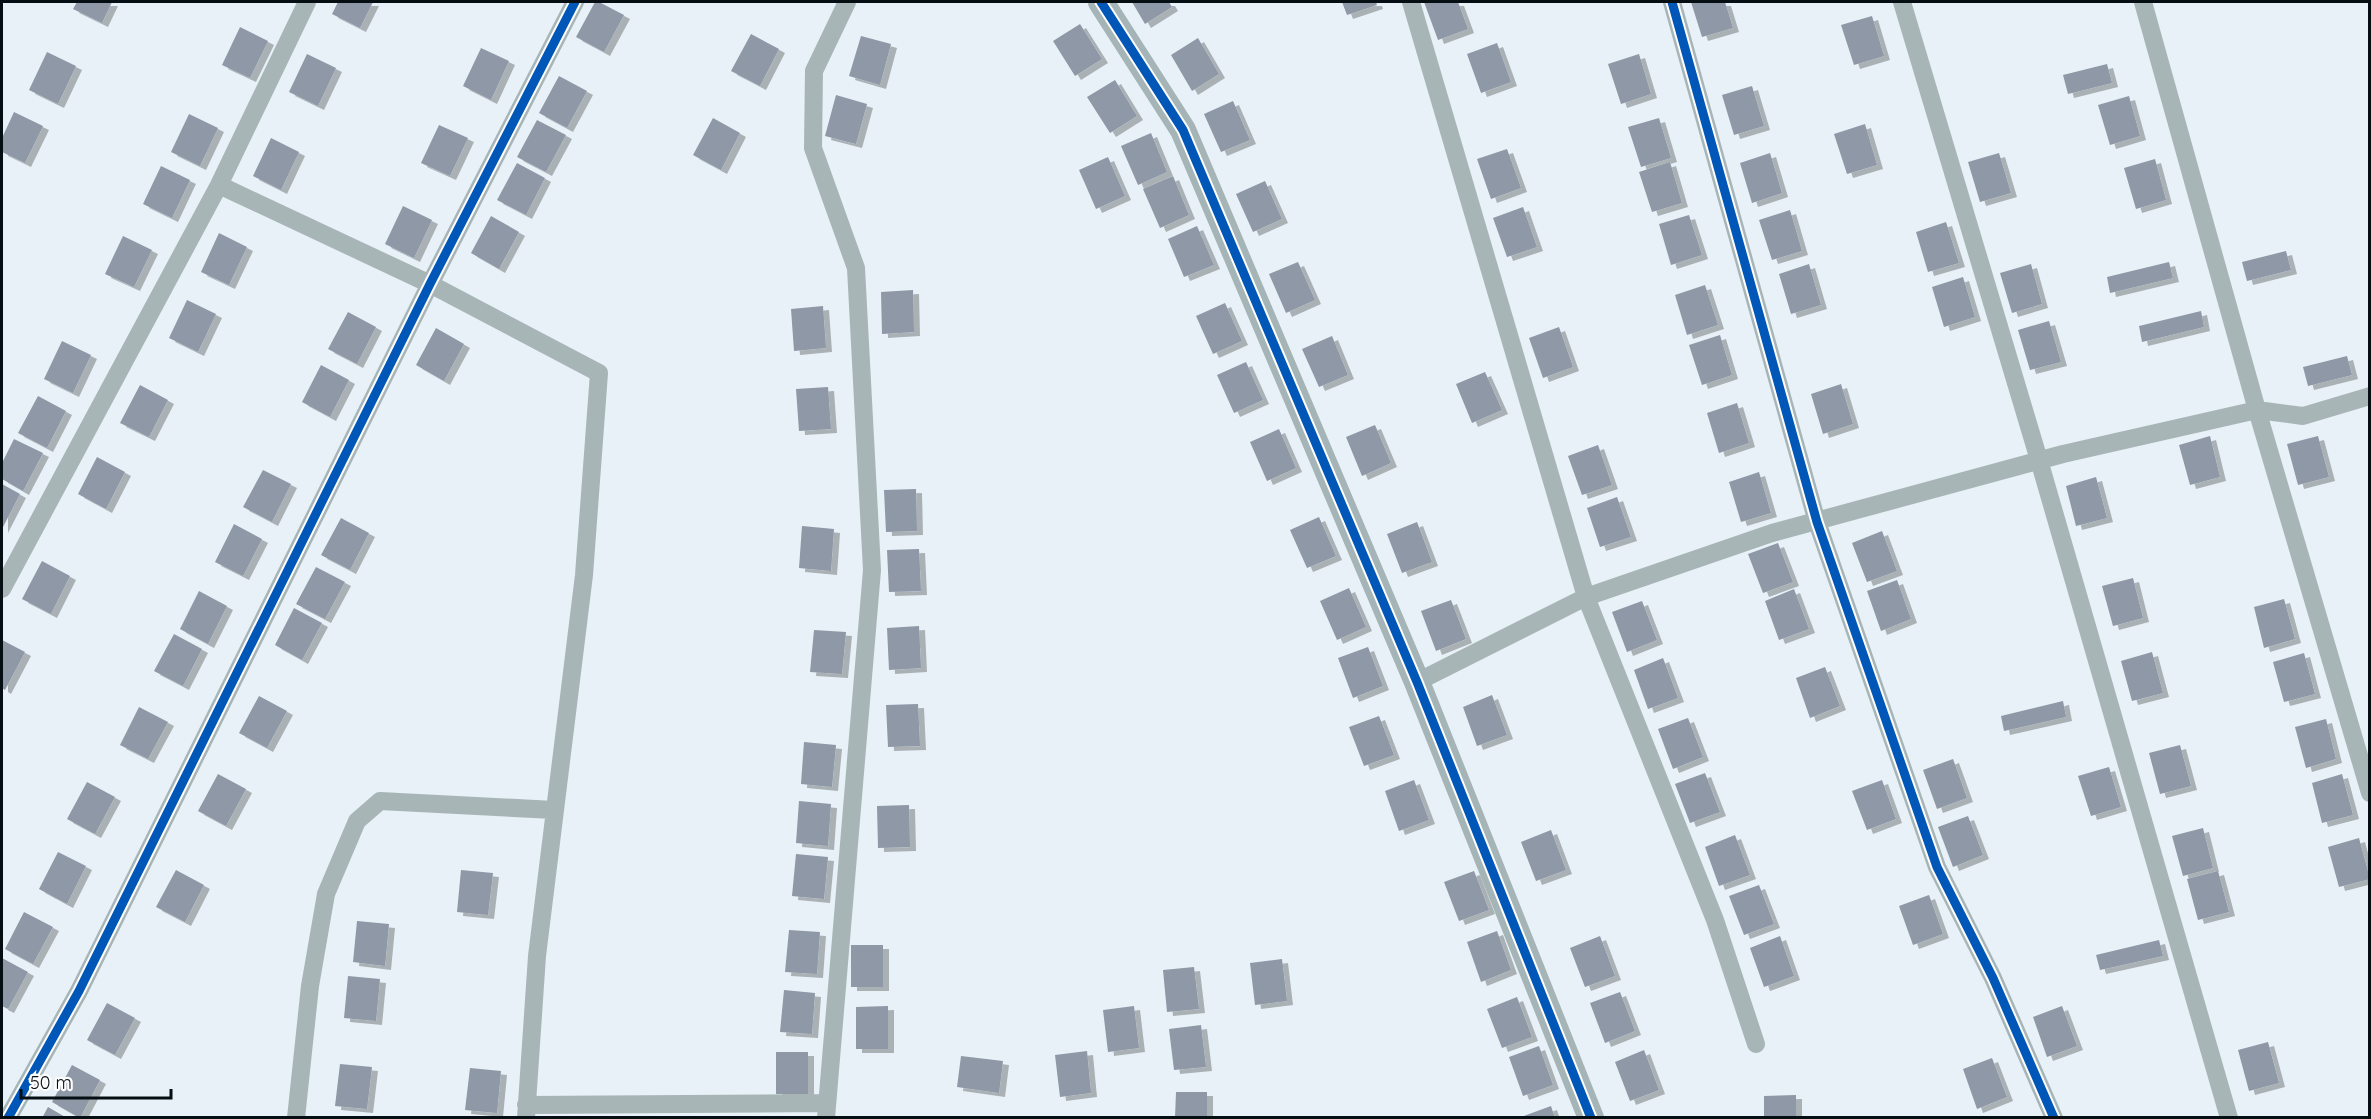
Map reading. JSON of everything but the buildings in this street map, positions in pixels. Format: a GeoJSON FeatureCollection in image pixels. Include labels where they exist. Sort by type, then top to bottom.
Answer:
{"type":"FeatureCollection","features":[{"type":"Feature","properties":{"kind":"street"},"geometry":{"type":"LineString","coordinates":[[2,589],[219,185],[307,2]]}},
{"type":"Feature","properties":{"kind":"street"},"geometry":{"type":"LineString","coordinates":[[8,1118],[79,991],[430,284],[575,2]]}},
{"type":"Feature","properties":{"kind":"street"},"geometry":{"type":"LineString","coordinates":[[219,185],[430,284],[599,373],[584,575],[537,957],[526,1111],[826,1110],[872,570],[856,268],[813,148],[814,71],[847,2]]}},
{"type":"Feature","properties":{"kind":"street"},"geometry":{"type":"LineString","coordinates":[[1101,2],[1184,130],[1417,682],[1591,1118]]}},
{"type":"Feature","properties":{"kind":"street"},"geometry":{"type":"LineString","coordinates":[[1411,2],[1586,597],[1715,920],[1756,1044]]}},
{"type":"Feature","properties":{"kind":"street"},"geometry":{"type":"LineString","coordinates":[[1672,2],[1817,522],[1937,867],[1993,978],[2054,1118]]}},
{"type":"Feature","properties":{"kind":"street"},"geometry":{"type":"LineString","coordinates":[[1902,2],[2039,460],[2229,1118]]}},
{"type":"Feature","properties":{"kind":"street"},"geometry":{"type":"LineString","coordinates":[[2143,2],[2257,410],[2370,793]]}},
{"type":"Feature","properties":{"kind":"street"},"geometry":{"type":"LineString","coordinates":[[1417,682],[1586,597],[1772,533],[2039,460],[2257,410],[2303,416],[2370,396]]}},
{"type":"Feature","properties":{"kind":"street"},"geometry":{"type":"LineString","coordinates":[[296,1118],[310,986],[326,894],[357,821],[380,801],[554,810]]}},
{"type":"Feature","properties":{"kind":"cycle path"},"geometry":{"type":"LineString","coordinates":[[8,1118],[79,991],[430,284],[575,2]]}},
{"type":"Feature","properties":{"kind":"cycle path"},"geometry":{"type":"LineString","coordinates":[[1101,2],[1183,130],[1417,682],[1591,1118]]}},
{"type":"Feature","properties":{"kind":"cycle path"},"geometry":{"type":"LineString","coordinates":[[1672,2],[1817,522],[1937,867],[1993,978],[2054,1118]]}}]}
